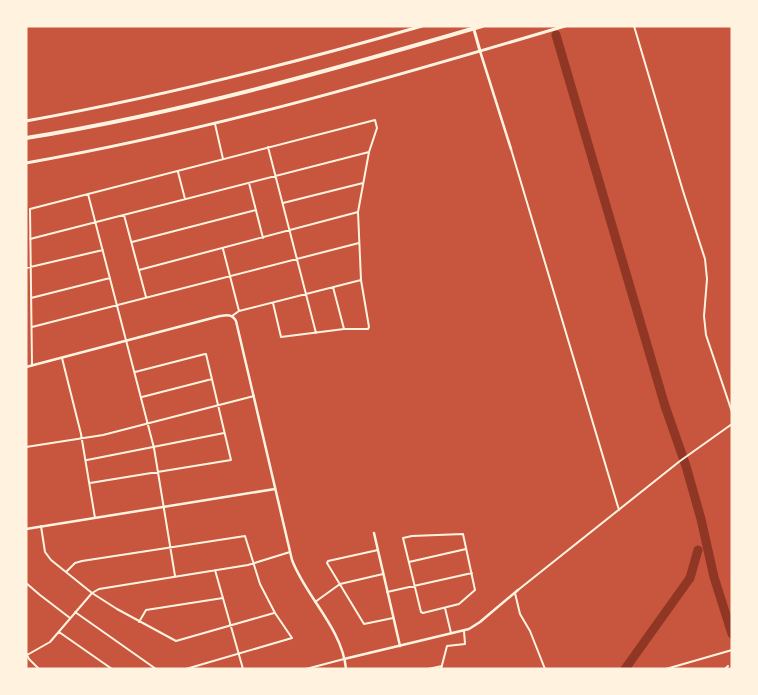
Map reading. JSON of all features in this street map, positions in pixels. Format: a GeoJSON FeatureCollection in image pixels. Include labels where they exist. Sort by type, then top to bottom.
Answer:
{"type":"FeatureCollection","features":[{"type":"Feature","properties":{"kind":"highway"},"geometry":{"type":"LineString","coordinates":[[26,138],[140,117],[232,96],[482,26]]}},
{"type":"Feature","properties":{"kind":"main road"},"geometry":{"type":"LineString","coordinates":[[26,121],[97,108],[235,78],[422,26]]}},
{"type":"Feature","properties":{"kind":"main road"},"geometry":{"type":"LineString","coordinates":[[473,26],[480,51]]}},
{"type":"Feature","properties":{"kind":"main road"},"geometry":{"type":"LineString","coordinates":[[26,163],[147,139],[278,108],[565,26]]}},
{"type":"Feature","properties":{"kind":"street"},"geometry":{"type":"LineString","coordinates":[[634,26],[705,259],[707,279],[704,316],[706,335],[732,412]]}},
{"type":"Feature","properties":{"kind":"street"},"geometry":{"type":"LineString","coordinates":[[480,51],[619,510]]}},
{"type":"Feature","properties":{"kind":"street"},"geometry":{"type":"LineString","coordinates":[[32,365],[30,209],[375,120],[377,128],[369,152],[358,212],[361,280],[370,327],[281,337],[273,302]]}},
{"type":"Feature","properties":{"kind":"street"},"geometry":{"type":"LineString","coordinates":[[215,124],[224,159]]}},
{"type":"Feature","properties":{"kind":"street"},"geometry":{"type":"LineString","coordinates":[[268,148],[316,333]]}},
{"type":"Feature","properties":{"kind":"street"},"geometry":{"type":"LineString","coordinates":[[30,239],[369,152]]}},
{"type":"Feature","properties":{"kind":"street"},"geometry":{"type":"LineString","coordinates":[[178,171],[185,199]]}},
{"type":"Feature","properties":{"kind":"street"},"geometry":{"type":"LineString","coordinates":[[249,183],[263,238]]}},
{"type":"Feature","properties":{"kind":"street"},"geometry":{"type":"LineString","coordinates":[[282,204],[363,183]]}},
{"type":"Feature","properties":{"kind":"street"},"geometry":{"type":"LineString","coordinates":[[88,194],[154,448],[176,576]]}},
{"type":"Feature","properties":{"kind":"street"},"geometry":{"type":"LineString","coordinates":[[132,242],[256,210]]}},
{"type":"Feature","properties":{"kind":"street"},"geometry":{"type":"LineString","coordinates":[[139,270],[358,212]]}},
{"type":"Feature","properties":{"kind":"street"},"geometry":{"type":"LineString","coordinates":[[124,215],[146,298]]}},
{"type":"Feature","properties":{"kind":"street"},"geometry":{"type":"LineString","coordinates":[[31,327],[359,243]]}},
{"type":"Feature","properties":{"kind":"street"},"geometry":{"type":"LineString","coordinates":[[223,249],[239,311]]}},
{"type":"Feature","properties":{"kind":"street"},"geometry":{"type":"LineString","coordinates":[[26,268],[103,250]]}},
{"type":"Feature","properties":{"kind":"street"},"geometry":{"type":"LineString","coordinates":[[31,298],[110,278]]}},
{"type":"Feature","properties":{"kind":"street"},"geometry":{"type":"LineString","coordinates":[[232,316],[239,311],[361,280]]}},
{"type":"Feature","properties":{"kind":"street"},"geometry":{"type":"LineString","coordinates":[[333,287],[344,329]]}},
{"type":"Feature","properties":{"kind":"street"},"geometry":{"type":"LineString","coordinates":[[26,367],[220,316],[232,316],[236,321],[290,552],[299,576],[332,629],[346,669]]}},
{"type":"Feature","properties":{"kind":"street"},"geometry":{"type":"LineString","coordinates":[[90,483],[231,460],[206,354],[134,372]]}},
{"type":"Feature","properties":{"kind":"street"},"geometry":{"type":"LineString","coordinates":[[62,358],[82,438],[95,518]]}},
{"type":"Feature","properties":{"kind":"street"},"geometry":{"type":"LineString","coordinates":[[141,397],[212,379]]}},
{"type":"Feature","properties":{"kind":"street"},"geometry":{"type":"LineString","coordinates":[[26,447],[82,438],[254,396]]}},
{"type":"Feature","properties":{"kind":"street"},"geometry":{"type":"LineString","coordinates":[[306,669],[464,631],[480,622],[516,591],[680,461],[732,424]]}},
{"type":"Feature","properties":{"kind":"street"},"geometry":{"type":"LineString","coordinates":[[86,460],[224,433]]}},
{"type":"Feature","properties":{"kind":"street"},"geometry":{"type":"LineString","coordinates":[[26,529],[275,489]]}},
{"type":"Feature","properties":{"kind":"street"},"geometry":{"type":"LineString","coordinates":[[41,526],[46,554],[66,572],[92,593],[139,622],[176,641],[275,613]]}},
{"type":"Feature","properties":{"kind":"street"},"geometry":{"type":"LineString","coordinates":[[374,533],[400,646]]}},
{"type":"Feature","properties":{"kind":"street"},"geometry":{"type":"LineString","coordinates":[[462,533],[466,548],[476,589],[474,592],[459,604],[421,612],[403,538],[462,533]]}},
{"type":"Feature","properties":{"kind":"street"},"geometry":{"type":"LineString","coordinates":[[66,572],[78,562],[245,536],[252,564],[260,584],[275,613],[292,638],[186,669]]}},
{"type":"Feature","properties":{"kind":"street"},"geometry":{"type":"LineString","coordinates":[[409,562],[466,548]]}},
{"type":"Feature","properties":{"kind":"street"},"geometry":{"type":"LineString","coordinates":[[378,550],[328,561],[328,563],[366,624],[393,618]]}},
{"type":"Feature","properties":{"kind":"street"},"geometry":{"type":"LineString","coordinates":[[39,669],[27,654],[50,642],[92,593],[102,588],[252,564],[290,552]]}},
{"type":"Feature","properties":{"kind":"street"},"geometry":{"type":"LineString","coordinates":[[215,570],[243,669]]}},
{"type":"Feature","properties":{"kind":"street"},"geometry":{"type":"LineString","coordinates":[[387,592],[472,573]]}},
{"type":"Feature","properties":{"kind":"street"},"geometry":{"type":"LineString","coordinates":[[315,602],[340,584],[383,574]]}},
{"type":"Feature","properties":{"kind":"street"},"geometry":{"type":"LineString","coordinates":[[26,583],[70,618]]}},
{"type":"Feature","properties":{"kind":"street"},"geometry":{"type":"LineString","coordinates":[[516,591],[520,614],[530,632],[545,669]]}},
{"type":"Feature","properties":{"kind":"street"},"geometry":{"type":"LineString","coordinates":[[139,622],[146,610],[223,598]]}},
{"type":"Feature","properties":{"kind":"street"},"geometry":{"type":"LineString","coordinates":[[445,608],[452,634]]}},
{"type":"Feature","properties":{"kind":"street"},"geometry":{"type":"LineString","coordinates":[[75,612],[156,669]]}},
{"type":"Feature","properties":{"kind":"street"},"geometry":{"type":"LineString","coordinates":[[428,669],[442,667],[447,646],[465,644],[464,631]]}},
{"type":"Feature","properties":{"kind":"street"},"geometry":{"type":"LineString","coordinates":[[60,632],[112,669]]}},
{"type":"Feature","properties":{"kind":"street"},"geometry":{"type":"LineString","coordinates":[[666,669],[732,650]]}},
{"type":"Feature","properties":{"kind":"street"},"geometry":{"type":"LineString","coordinates":[[725,669],[728,666]]}},
{"type":"Feature","properties":{"kind":"waterway"},"geometry":{"type":"LineString","coordinates":[[556,35],[665,406],[686,466],[701,519],[714,577],[732,634]]}},
{"type":"Feature","properties":{"kind":"waterway"},"geometry":{"type":"LineString","coordinates":[[625,669],[690,578],[698,550]]}}]}
